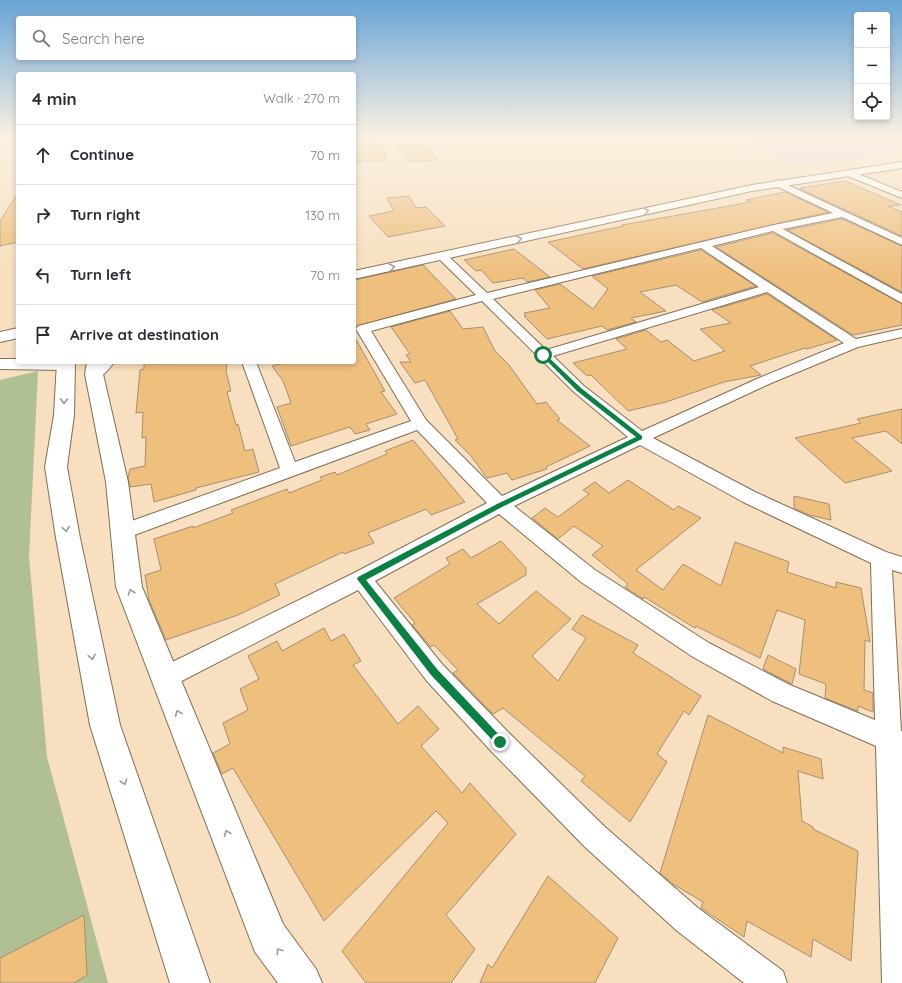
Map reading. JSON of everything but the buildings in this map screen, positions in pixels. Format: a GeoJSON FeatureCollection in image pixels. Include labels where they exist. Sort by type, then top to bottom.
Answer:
{"type":"FeatureCollection","features":[{"type":"Feature","properties":{"kind":"main road"},"geometry":{"type":"LineString","coordinates":[[507,230],[706,187],[741,182]]}},
{"type":"Feature","properties":{"kind":"main road"},"geometry":{"type":"LineString","coordinates":[[356,275],[785,182]]}},
{"type":"Feature","properties":{"kind":"main road"},"geometry":{"type":"LineString","coordinates":[[0,337],[16,334]]}},
{"type":"Feature","properties":{"kind":"main road"},"geometry":{"type":"LineString","coordinates":[[0,348],[16,344]]}},
{"type":"Feature","properties":{"kind":"main road"},"geometry":{"type":"LineString","coordinates":[[0,364],[65,364],[64,416],[56,466],[68,538],[105,725],[190,983]]}},
{"type":"Feature","properties":{"kind":"main road"},"geometry":{"type":"LineString","coordinates":[[98,366],[117,482],[129,587],[164,678],[269,938],[302,983]]}},
{"type":"Feature","properties":{"kind":"street"},"geometry":{"type":"LineString","coordinates":[[870,182],[902,195]]}},
{"type":"Feature","properties":{"kind":"street"},"geometry":{"type":"LineString","coordinates":[[777,183],[902,242]]}},
{"type":"Feature","properties":{"kind":"street"},"geometry":{"type":"LineString","coordinates":[[843,214],[774,228],[484,297],[358,330],[420,423],[500,505],[588,576],[701,650],[781,693],[895,740]]}},
{"type":"Feature","properties":{"kind":"street"},"geometry":{"type":"LineString","coordinates":[[774,228],[902,299]]}},
{"type":"Feature","properties":{"kind":"street"},"geometry":{"type":"LineString","coordinates":[[703,245],[854,344]]}},
{"type":"Feature","properties":{"kind":"street"},"geometry":{"type":"LineString","coordinates":[[442,256],[579,390],[640,438],[749,497],[892,562],[898,983]]}},
{"type":"Feature","properties":{"kind":"street"},"geometry":{"type":"LineString","coordinates":[[543,355],[769,288]]}},
{"type":"Feature","properties":{"kind":"street"},"geometry":{"type":"LineString","coordinates":[[164,678],[361,579],[500,505],[640,438],[764,381],[854,344],[902,333]]}},
{"type":"Feature","properties":{"kind":"street"},"geometry":{"type":"LineString","coordinates":[[250,364],[289,470]]}},
{"type":"Feature","properties":{"kind":"street"},"geometry":{"type":"LineString","coordinates":[[122,532],[420,423]]}},
{"type":"Feature","properties":{"kind":"street"},"geometry":{"type":"LineString","coordinates":[[361,579],[434,672],[500,742],[595,837],[687,919],[771,983]]}},
{"type":"Feature","properties":{"kind":"green space"},"geometry":{"type":"Polygon","coordinates":[[[38,371],[29,557],[47,757],[108,983],[0,983],[0,380],[38,371]]]}},
{"type":"Feature","properties":{"kind":"route"},"geometry":{"type":"LineString","coordinates":[[500,742],[434,672],[361,579],[500,505],[640,438],[579,390],[543,355]]}}]}
